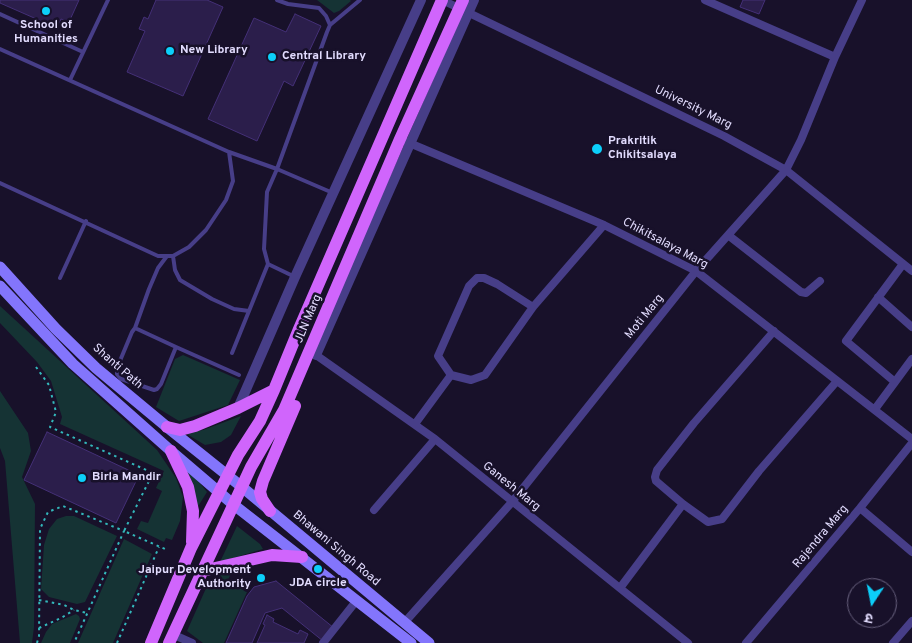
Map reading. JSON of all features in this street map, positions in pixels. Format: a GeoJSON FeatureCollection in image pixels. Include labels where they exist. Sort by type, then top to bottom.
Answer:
{"type":"FeatureCollection","features":[{"type":"Feature","properties":{"kind":"main road","name":"JLN Marg"},"geometry":{"type":"LineString","coordinates":[[151,643],[191,547],[220,493],[227,474],[260,421],[442,0]]}},
{"type":"Feature","properties":{"kind":"main road","name":"JLN Marg"},"geometry":{"type":"LineString","coordinates":[[171,639],[251,467],[284,410],[314,352],[464,7]]}},
{"type":"Feature","properties":{"kind":"main road","name":"Shanti Path"},"geometry":{"type":"LineString","coordinates":[[0,267],[56,329],[96,368],[166,427],[227,474]]}},
{"type":"Feature","properties":{"kind":"main road","name":"Bhawani Singh Road"},"geometry":{"type":"LineString","coordinates":[[0,286],[73,364],[171,451],[234,505],[411,643]]}},
{"type":"Feature","properties":{"kind":"main road"},"geometry":{"type":"LineString","coordinates":[[270,511],[260,492],[263,481],[314,352]]}},
{"type":"Feature","properties":{"kind":"main road"},"geometry":{"type":"LineString","coordinates":[[166,427],[180,430],[196,426],[274,390]]}},
{"type":"Feature","properties":{"kind":"main road"},"geometry":{"type":"LineString","coordinates":[[171,451],[188,487],[193,510],[191,547]]}},
{"type":"Feature","properties":{"kind":"main road","name":"Bhawani Singh Road"},"geometry":{"type":"LineString","coordinates":[[227,474],[429,643]]}},
{"type":"Feature","properties":{"kind":"main road"},"geometry":{"type":"LineString","coordinates":[[202,571],[272,555],[302,557]]}},
{"type":"Feature","properties":{"kind":"street"},"geometry":{"type":"LineString","coordinates":[[238,408],[295,277],[421,0]]}},
{"type":"Feature","properties":{"kind":"street","name":"University Marg"},"geometry":{"type":"LineString","coordinates":[[442,0],[464,7],[724,136],[786,170],[912,271]]}},
{"type":"Feature","properties":{"kind":"street"},"geometry":{"type":"LineString","coordinates":[[464,7],[474,0]]}},
{"type":"Feature","properties":{"kind":"street"},"geometry":{"type":"LineString","coordinates":[[705,0],[835,57]]}},
{"type":"Feature","properties":{"kind":"street","name":"Moti Marg"},"geometry":{"type":"LineString","coordinates":[[404,623],[512,502],[696,271],[786,170],[862,0]]}},
{"type":"Feature","properties":{"kind":"street","name":"Chikitsalaya Marg"},"geometry":{"type":"LineString","coordinates":[[406,141],[604,225],[696,271],[912,439]]}},
{"type":"Feature","properties":{"kind":"street"},"geometry":{"type":"LineString","coordinates":[[533,307],[497,284],[484,278],[477,278],[469,286],[438,356],[451,374],[471,380],[485,375],[533,307],[604,225]]}},
{"type":"Feature","properties":{"kind":"street"},"geometry":{"type":"LineString","coordinates":[[728,235],[801,292],[806,293],[820,281]]}},
{"type":"Feature","properties":{"kind":"street"},"geometry":{"type":"LineString","coordinates":[[896,382],[846,341],[903,264]]}},
{"type":"Feature","properties":{"kind":"street"},"geometry":{"type":"LineString","coordinates":[[878,297],[912,327]]}},
{"type":"Feature","properties":{"kind":"street"},"geometry":{"type":"LineString","coordinates":[[774,331],[694,423],[657,470],[656,481],[683,504],[708,522],[722,519],[759,471],[837,381]]}},
{"type":"Feature","properties":{"kind":"street","name":"Ganesh Marg"},"geometry":{"type":"LineString","coordinates":[[314,352],[435,439],[688,643]]}},
{"type":"Feature","properties":{"kind":"street"},"geometry":{"type":"LineString","coordinates":[[875,409],[912,359]]}},
{"type":"Feature","properties":{"kind":"street"},"geometry":{"type":"LineString","coordinates":[[415,424],[451,374]]}},
{"type":"Feature","properties":{"kind":"street"},"geometry":{"type":"LineString","coordinates":[[374,510],[435,439]]}},
{"type":"Feature","properties":{"kind":"street","name":"Rajendra Marg"},"geometry":{"type":"LineString","coordinates":[[746,643],[860,508],[912,443]]}},
{"type":"Feature","properties":{"kind":"street"},"geometry":{"type":"LineString","coordinates":[[620,588],[683,504]]}},
{"type":"Feature","properties":{"kind":"street"},"geometry":{"type":"LineString","coordinates":[[860,508],[912,552]]}},
{"type":"Feature","properties":{"kind":"street"},"geometry":{"type":"LineString","coordinates":[[323,643],[357,600]]}},
{"type":"Feature","properties":{"kind":"street"},"geometry":{"type":"LineString","coordinates":[[893,643],[912,621]]}},
{"type":"Feature","properties":{"kind":"street"},"geometry":{"type":"LineString","coordinates":[[171,639],[192,643]]}},
{"type":"Feature","properties":{"kind":"lane"},"geometry":{"type":"LineString","coordinates":[[70,80],[108,0]]}},
{"type":"Feature","properties":{"kind":"lane"},"geometry":{"type":"LineString","coordinates":[[277,0],[288,4],[319,8],[326,16],[330,25]]}},
{"type":"Feature","properties":{"kind":"lane"},"geometry":{"type":"LineString","coordinates":[[232,353],[268,264],[264,248],[267,192],[277,170],[330,25],[360,0]]}},
{"type":"Feature","properties":{"kind":"lane"},"geometry":{"type":"LineString","coordinates":[[0,14],[83,52]]}},
{"type":"Feature","properties":{"kind":"lane"},"geometry":{"type":"LineString","coordinates":[[0,49],[229,152],[334,193]]}},
{"type":"Feature","properties":{"kind":"lane"},"geometry":{"type":"LineString","coordinates":[[0,183],[86,221],[158,256],[173,256],[190,247],[206,230],[226,200],[233,181],[229,152]]}},
{"type":"Feature","properties":{"kind":"lane"},"geometry":{"type":"LineString","coordinates":[[60,278],[86,221]]}},
{"type":"Feature","properties":{"kind":"lane"},"geometry":{"type":"LineString","coordinates":[[167,256],[158,268],[149,289],[136,328],[132,332],[117,368],[117,374],[121,379],[157,390],[176,346]]}},
{"type":"Feature","properties":{"kind":"lane"},"geometry":{"type":"LineString","coordinates":[[173,256],[175,270],[180,280],[212,299],[234,309],[249,312]]}},
{"type":"Feature","properties":{"kind":"lane"},"geometry":{"type":"LineString","coordinates":[[268,264],[295,277]]}},
{"type":"Feature","properties":{"kind":"lane"},"geometry":{"type":"LineString","coordinates":[[136,328],[239,375]]}},
{"type":"Feature","properties":{"kind":"path"},"geometry":{"type":"LineString","coordinates":[[36,367],[49,385],[56,412],[50,426],[153,472],[124,531],[74,643]]}},
{"type":"Feature","properties":{"kind":"path"},"geometry":{"type":"LineString","coordinates":[[38,643],[40,529],[48,512],[63,506],[165,549]]}},
{"type":"Feature","properties":{"kind":"path"},"geometry":{"type":"LineString","coordinates":[[117,643],[159,547]]}},
{"type":"Feature","properties":{"kind":"path"},"geometry":{"type":"LineString","coordinates":[[40,600],[87,612]]}},
{"type":"Feature","properties":{"kind":"path"},"geometry":{"type":"LineString","coordinates":[[39,628],[74,610]]}},
{"type":"Feature","properties":{"kind":"green space"},"geometry":{"type":"Polygon","coordinates":[[[317,0],[350,0],[351,1],[334,13],[317,0]]]}},
{"type":"Feature","properties":{"kind":"green space"},"geometry":{"type":"Polygon","coordinates":[[[0,306],[157,450],[176,478],[183,497],[180,521],[172,540],[166,538],[164,542],[137,529],[141,521],[148,523],[162,491],[156,488],[164,471],[60,424],[62,417],[51,381],[37,362],[0,323],[0,306]]]}},
{"type":"Feature","properties":{"kind":"green space"},"geometry":{"type":"Polygon","coordinates":[[[183,355],[240,380],[228,405],[179,421],[156,407],[175,359],[183,355]]]}},
{"type":"Feature","properties":{"kind":"green space"},"geometry":{"type":"Polygon","coordinates":[[[0,391],[28,433],[31,451],[22,477],[35,504],[34,627],[32,643],[20,643],[5,461],[0,448],[0,391]]]}},
{"type":"Feature","properties":{"kind":"green space"},"geometry":{"type":"Polygon","coordinates":[[[241,416],[231,435],[221,442],[205,445],[185,433],[203,430],[241,416]]]}},
{"type":"Feature","properties":{"kind":"green space"},"geometry":{"type":"Polygon","coordinates":[[[183,467],[187,467],[207,492],[197,508],[183,467]]]}},
{"type":"Feature","properties":{"kind":"green space"},"geometry":{"type":"Polygon","coordinates":[[[74,516],[117,536],[85,602],[77,604],[49,597],[41,589],[44,545],[49,529],[57,519],[74,516]]]}},
{"type":"Feature","properties":{"kind":"green space"},"geometry":{"type":"Polygon","coordinates":[[[237,526],[260,544],[263,549],[220,562],[237,526]]]}},
{"type":"Feature","properties":{"kind":"green space"},"geometry":{"type":"Polygon","coordinates":[[[124,539],[152,554],[113,643],[78,643],[124,539]]]}},
{"type":"Feature","properties":{"kind":"green space"},"geometry":{"type":"Polygon","coordinates":[[[233,569],[227,582],[247,592],[224,643],[203,643],[187,631],[207,586],[212,580],[233,569]]]}},
{"type":"Feature","properties":{"kind":"green space"},"geometry":{"type":"Polygon","coordinates":[[[76,614],[80,619],[70,643],[41,643],[52,624],[76,614]]]}},
{"type":"Feature","properties":{"kind":"building","name":"School of Humanities"},"geometry":{"type":"Polygon","coordinates":[[[0,0],[79,0],[69,22],[61,19],[57,28],[0,3],[0,0]]]}},
{"type":"Feature","properties":{"kind":"building","name":"New Library"},"geometry":{"type":"Polygon","coordinates":[[[156,0],[207,0],[223,7],[183,96],[127,72],[145,31],[139,29],[144,17],[148,19],[156,0]]]}},
{"type":"Feature","properties":{"kind":"building"},"geometry":{"type":"Polygon","coordinates":[[[743,0],[765,0],[759,14],[740,7],[743,0]]]}},
{"type":"Feature","properties":{"kind":"building","name":"Central Library"},"geometry":{"type":"Polygon","coordinates":[[[295,14],[321,26],[293,86],[284,81],[257,141],[208,119],[254,18],[286,32],[295,14]]]}},
{"type":"Feature","properties":{"kind":"building","name":"Birla Mandir"},"geometry":{"type":"Polygon","coordinates":[[[47,432],[139,475],[116,523],[24,480],[47,432]]]}},
{"type":"Feature","properties":{"kind":"building"},"geometry":{"type":"Polygon","coordinates":[[[276,581],[334,628],[323,641],[282,608],[265,613],[252,643],[226,643],[247,596],[254,587],[276,581]]]}},
{"type":"Feature","properties":{"kind":"building"},"geometry":{"type":"Polygon","coordinates":[[[267,615],[274,619],[273,622],[298,634],[300,630],[308,634],[304,643],[257,643],[267,615]]]}},
{"type":"Feature","properties":{"kind":"place","name":"School of Humanities"},"geometry":{"type":"Point","coordinates":[46,11]}},
{"type":"Feature","properties":{"kind":"place","name":"New Library"},"geometry":{"type":"Point","coordinates":[170,51]}},
{"type":"Feature","properties":{"kind":"place","name":"Central Library"},"geometry":{"type":"Point","coordinates":[272,57]}},
{"type":"Feature","properties":{"kind":"place","name":"Prakritik Chikitsalaya"},"geometry":{"type":"Point","coordinates":[597,149]}},
{"type":"Feature","properties":{"kind":"place","name":"Birla Mandir"},"geometry":{"type":"Point","coordinates":[82,478]}},
{"type":"Feature","properties":{"kind":"place","name":"JDA circle"},"geometry":{"type":"Point","coordinates":[318,569]}},
{"type":"Feature","properties":{"kind":"place","name":"Jaipur Development Authority"},"geometry":{"type":"Point","coordinates":[261,578]}}]}
